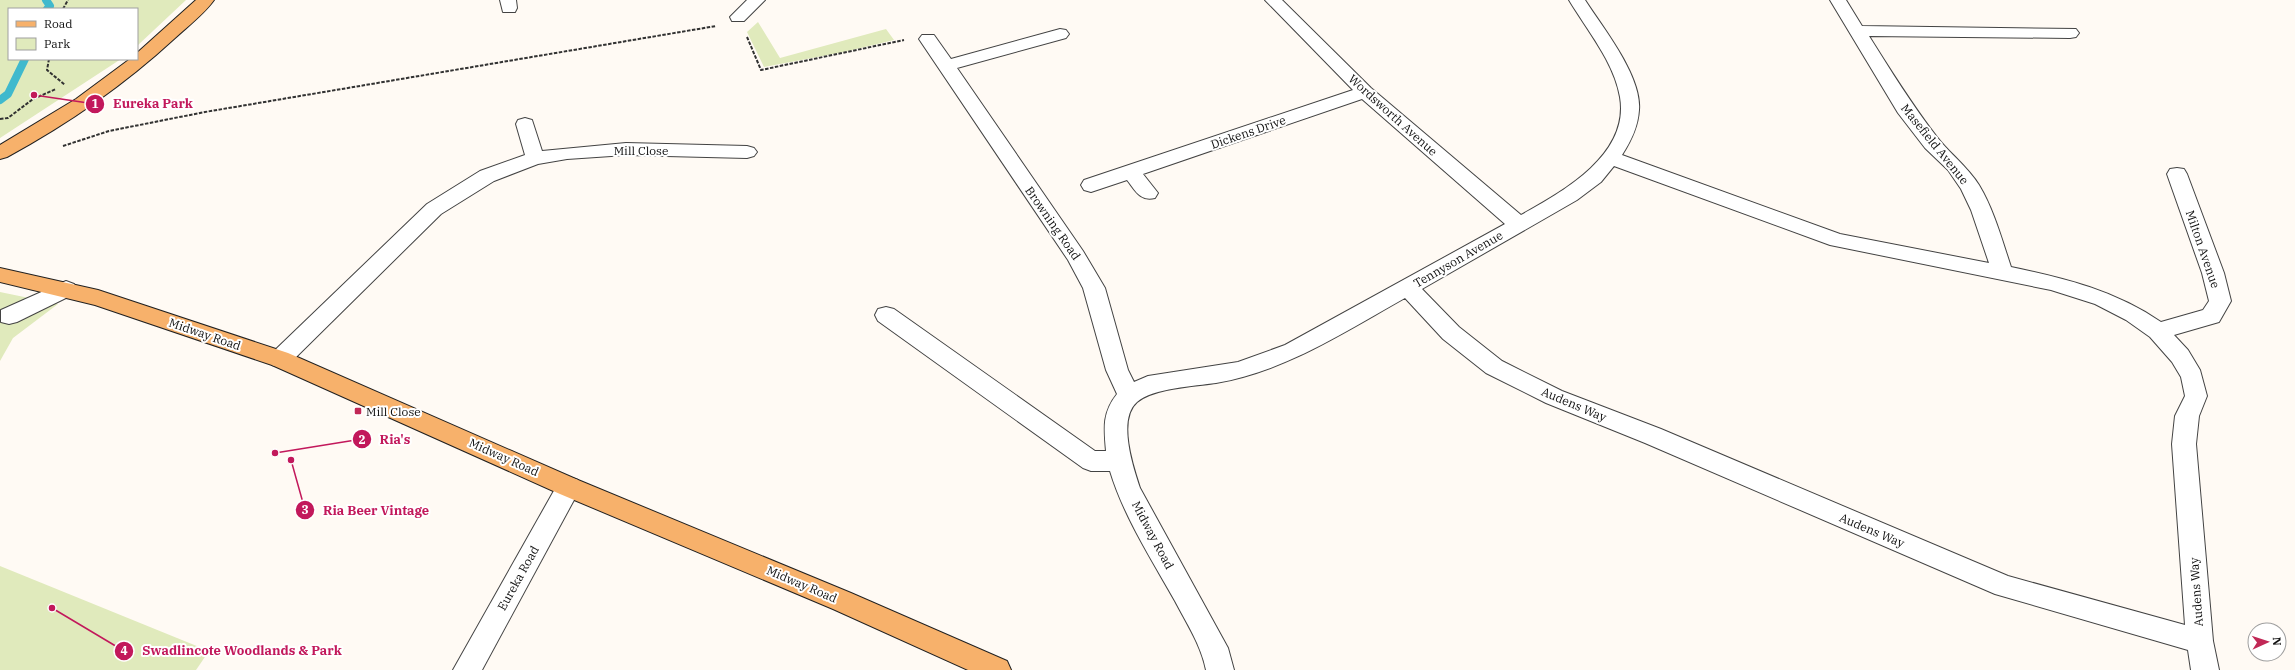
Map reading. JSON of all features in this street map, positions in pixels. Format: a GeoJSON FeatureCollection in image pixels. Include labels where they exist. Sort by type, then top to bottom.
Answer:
{"type":"FeatureCollection","features":[{"type":"Feature","properties":{"kind":"main road"},"geometry":{"type":"LineString","coordinates":[[138,60],[206,0]]}},
{"type":"Feature","properties":{"kind":"main road"},"geometry":{"type":"LineString","coordinates":[[0,153],[55,123],[117,78],[138,60]]}},
{"type":"Feature","properties":{"kind":"main road","name":"Midway Road"},"geometry":{"type":"LineString","coordinates":[[0,275],[66,289],[98,298],[280,359],[569,487],[842,601],[965,664],[997,670]]}},
{"type":"Feature","properties":{"kind":"street"},"geometry":{"type":"LineString","coordinates":[[739,19],[757,0]]}},
{"type":"Feature","properties":{"kind":"street","name":"Wordsworth Avenue"},"geometry":{"type":"LineString","coordinates":[[1273,0],[1365,92],[1519,225]]}},
{"type":"Feature","properties":{"kind":"street","name":"Tennyson Avenue"},"geometry":{"type":"LineString","coordinates":[[1129,395],[1148,385],[1240,370],[1293,351],[1555,205],[1586,185],[1610,158],[1626,133],[1630,98],[1614,62],[1577,0]]}},
{"type":"Feature","properties":{"kind":"street","name":"Masefield Avenue"},"geometry":{"type":"LineString","coordinates":[[1839,0],[1905,109],[1932,144],[1955,166],[1970,187],[1981,210],[2003,273]]}},
{"type":"Feature","properties":{"kind":"street"},"geometry":{"type":"LineString","coordinates":[[1857,31],[2070,33]]}},
{"type":"Feature","properties":{"kind":"street"},"geometry":{"type":"LineString","coordinates":[[946,66],[1060,34]]}},
{"type":"Feature","properties":{"kind":"street","name":"Browning Road"},"geometry":{"type":"LineString","coordinates":[[928,39],[1076,256],[1091,282],[1117,370],[1129,395]]}},
{"type":"Feature","properties":{"kind":"street","name":"Dickens Drive"},"geometry":{"type":"LineString","coordinates":[[1091,185],[1365,92]]}},
{"type":"Feature","properties":{"kind":"street"},"geometry":{"type":"LineString","coordinates":[[525,124],[536,158]]}},
{"type":"Feature","properties":{"kind":"street","name":"Mill Close"},"geometry":{"type":"LineString","coordinates":[[280,359],[434,209],[487,176],[536,158],[626,149],[747,152]]}},
{"type":"Feature","properties":{"kind":"street","name":"Audens Way"},"geometry":{"type":"LineString","coordinates":[[1408,288],[1450,333],[1494,367],[1554,397],[1653,436],[2004,586],[2130,623],[2200,641],[2184,444],[2187,416],[2196,396],[2192,376],[2180,356],[2158,331],[2134,314],[2103,299],[2053,283],[1837,240],[1610,158]]}},
{"type":"Feature","properties":{"kind":"street"},"geometry":{"type":"LineString","coordinates":[[1131,172],[1148,194]]}},
{"type":"Feature","properties":{"kind":"street","name":"Milton Avenue"},"geometry":{"type":"LineString","coordinates":[[2158,331],[2211,316],[2220,301],[2213,273],[2177,174]]}},
{"type":"Feature","properties":{"kind":"street"},"geometry":{"type":"LineString","coordinates":[[9,316],[66,289]]}},
{"type":"Feature","properties":{"kind":"street"},"geometry":{"type":"LineString","coordinates":[[886,315],[1092,461],[1119,461]]}},
{"type":"Feature","properties":{"kind":"street","name":"Midway Road"},"geometry":{"type":"LineString","coordinates":[[1129,395],[1118,410],[1116,427],[1119,461],[1128,489],[1215,648],[1220,670]]}},
{"type":"Feature","properties":{"kind":"street","name":"Eureka Road"},"geometry":{"type":"LineString","coordinates":[[468,670],[569,487]]}},
{"type":"Feature","properties":{"kind":"street"},"geometry":{"type":"LineString","coordinates":[[2200,641],[2205,670]]}},
{"type":"Feature","properties":{"kind":"path"},"geometry":{"type":"LineString","coordinates":[[59,148],[109,131],[205,112],[739,19],[761,70],[845,54],[911,38],[928,39]]}},
{"type":"Feature","properties":{"kind":"path"},"geometry":{"type":"LineString","coordinates":[[0,119],[8,118],[33,99],[65,85],[47,70],[49,60]]}},
{"type":"Feature","properties":{"kind":"green space"},"geometry":{"type":"Polygon","coordinates":[[[0,0],[186,0],[138,45],[138,8],[8,8],[8,60],[119,60],[0,138],[0,0]]]}},
{"type":"Feature","properties":{"kind":"green space"},"geometry":{"type":"Polygon","coordinates":[[[758,22],[780,58],[886,29],[894,40],[844,52],[764,67],[747,32],[758,22]]]}},
{"type":"Feature","properties":{"kind":"green space"},"geometry":{"type":"Polygon","coordinates":[[[0,292],[58,304],[13,338],[0,361],[0,292]]]}},
{"type":"Feature","properties":{"kind":"green space"},"geometry":{"type":"Polygon","coordinates":[[[0,566],[209,651],[196,670],[0,670],[0,566]]]}},
{"type":"Feature","properties":{"kind":"waterway"},"geometry":{"type":"LineString","coordinates":[[46,0],[50,6],[48,8]]}},
{"type":"Feature","properties":{"kind":"waterway"},"geometry":{"type":"LineString","coordinates":[[0,100],[8,94],[25,60]]}},
{"type":"Feature","properties":{"kind":"place","name":"Eureka Park"},"geometry":{"type":"Point","coordinates":[34,95]}},
{"type":"Feature","properties":{"kind":"place","name":"Mill Close"},"geometry":{"type":"Point","coordinates":[358,411]}},
{"type":"Feature","properties":{"kind":"place","name":"Ria's"},"geometry":{"type":"Point","coordinates":[275,453]}},
{"type":"Feature","properties":{"kind":"place","name":"Ria Beer Vintage"},"geometry":{"type":"Point","coordinates":[291,460]}},
{"type":"Feature","properties":{"kind":"place","name":"Swadlincote Woodlands & Park"},"geometry":{"type":"Point","coordinates":[52,608]}}]}
